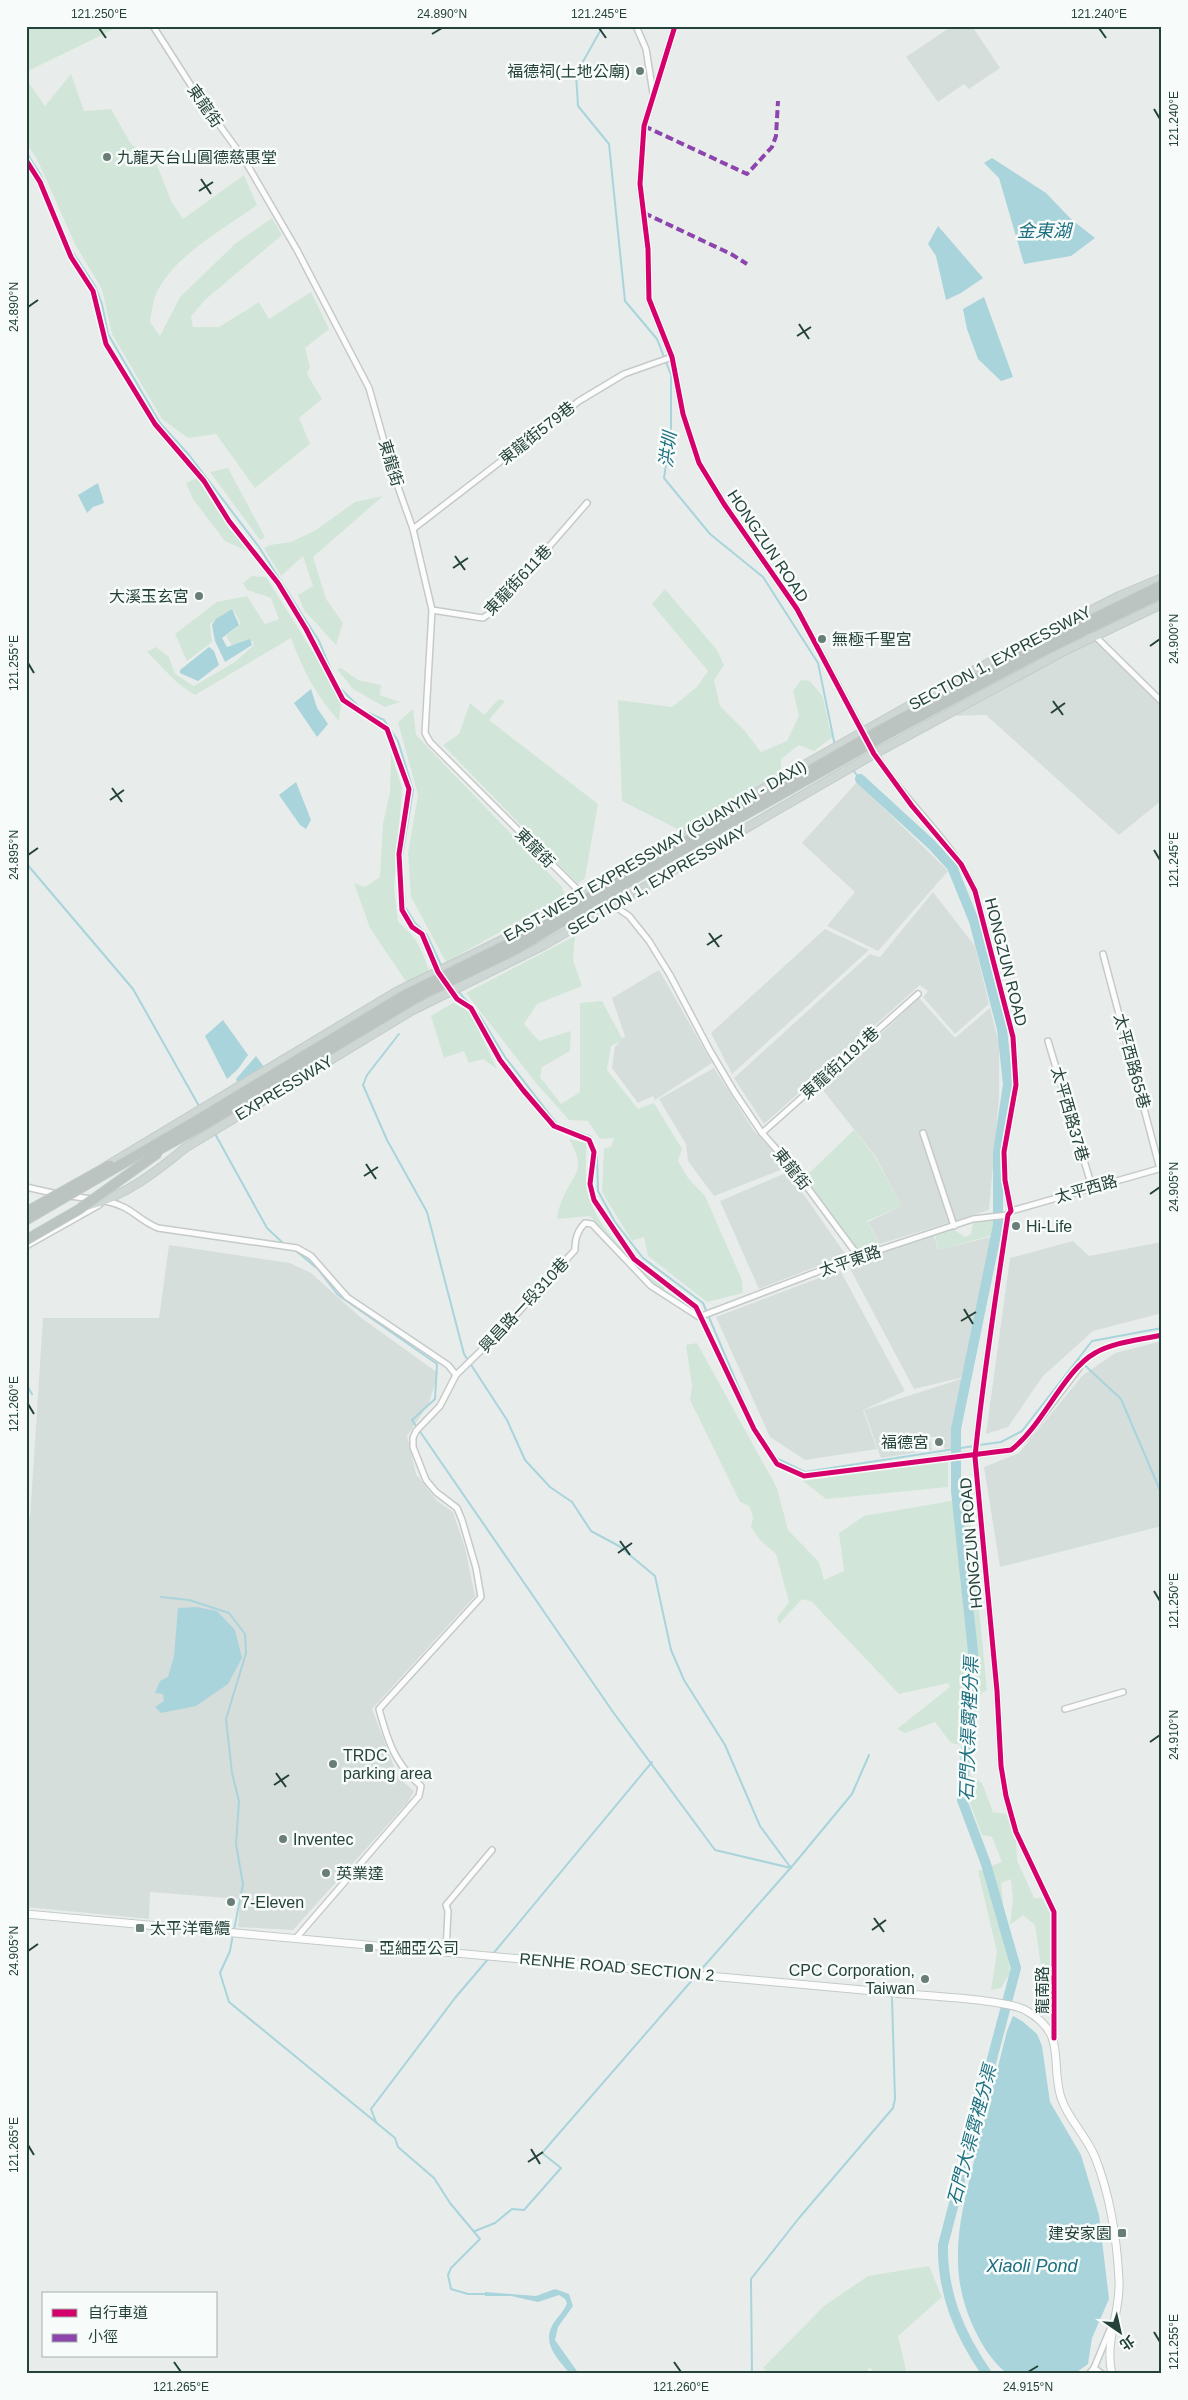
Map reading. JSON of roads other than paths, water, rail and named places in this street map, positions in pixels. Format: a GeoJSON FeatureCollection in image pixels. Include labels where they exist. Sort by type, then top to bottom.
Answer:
{"type":"FeatureCollection","features":[{"type":"Feature","properties":{"kind":"highway","name":"EAST-WEST EXPRESSWAY (GUANYIN - DAXI)"},"geometry":{"type":"LineString","coordinates":[[169,1141],[403,996],[510,944],[882,729],[1036,647],[1162,585]]}},
{"type":"Feature","properties":{"kind":"highway","name":"EAST-WEST EXPRESSWAY (GUANYIN - DAXI)"},"geometry":{"type":"LineString","coordinates":[[169,1141],[407,1003],[515,950],[672,856],[886,735],[1039,653],[1162,592]]}},
{"type":"Feature","properties":{"kind":"highway"},"geometry":{"type":"LineString","coordinates":[[26,1212],[94,1173],[169,1141]]}},
{"type":"Feature","properties":{"kind":"highway"},"geometry":{"type":"LineString","coordinates":[[26,1220],[169,1141]]}},
{"type":"Feature","properties":{"kind":"highway"},"geometry":{"type":"LineString","coordinates":[[26,1226],[169,1141]]}},
{"type":"Feature","properties":{"kind":"highway"},"geometry":{"type":"LineString","coordinates":[[26,1240],[78,1210],[169,1141]]}},
{"type":"Feature","properties":{"kind":"main road","name":"SECTION 1, EXPRESSWAY"},"geometry":{"type":"LineString","coordinates":[[455,963],[510,936],[840,744],[944,686],[1119,596],[1162,578]]}},
{"type":"Feature","properties":{"kind":"main road","name":"SECTION 1, EXPRESSWAY"},"geometry":{"type":"LineString","coordinates":[[467,984],[544,945],[874,754],[1095,636],[1162,604]]}},
{"type":"Feature","properties":{"kind":"main road","name":"EXPRESSWAY"},"geometry":{"type":"LineString","coordinates":[[52,1194],[128,1153],[396,992],[455,963]]}},
{"type":"Feature","properties":{"kind":"main road","name":"EXPRESSWAY"},"geometry":{"type":"LineString","coordinates":[[26,1236],[79,1208],[106,1201],[168,1163],[185,1148],[411,1011],[467,984]]}},
{"type":"Feature","properties":{"kind":"main road","name":"EXPRESSWAY"},"geometry":{"type":"LineString","coordinates":[[26,1212],[61,1194],[118,1158]]}},
{"type":"Feature","properties":{"kind":"main road","name":"RENHE ROAD SECTION 2"},"geometry":{"type":"LineString","coordinates":[[26,1914],[492,1955],[999,2004],[1026,2010],[1040,2021],[1054,2038]]}},
{"type":"Feature","properties":{"kind":"main road"},"geometry":{"type":"LineString","coordinates":[[1054,2038],[1060,2095],[1094,2157],[1111,2221],[1119,2281],[1119,2297],[1109,2346],[1112,2374]]}},
{"type":"Feature","properties":{"kind":"street","name":"東龍街"},"geometry":{"type":"LineString","coordinates":[[153,26],[192,87],[244,159],[297,250],[369,388],[393,473],[413,529],[432,610],[425,733],[430,742],[581,894],[613,905],[629,916],[649,941],[670,975],[709,1049],[762,1133],[793,1168],[859,1257]]}},
{"type":"Feature","properties":{"kind":"street"},"geometry":{"type":"LineString","coordinates":[[636,26],[646,49],[653,93]]}},
{"type":"Feature","properties":{"kind":"street","name":"HONGZUN ROAD"},"geometry":{"type":"LineString","coordinates":[[675,26],[644,126],[640,184],[648,249],[649,299],[672,357],[682,414],[699,463],[724,504],[797,609],[874,754],[912,806],[961,864],[975,891],[1013,1037],[1017,1075],[1012,1119],[1004,1152],[1005,1180],[1010,1213],[975,1442],[997,1691],[1001,1766],[1006,1796],[1016,1832],[1054,1912]]}},
{"type":"Feature","properties":{"kind":"street","name":"東龍街579巷"},"geometry":{"type":"LineString","coordinates":[[413,529],[579,401],[624,374],[672,357]]}},
{"type":"Feature","properties":{"kind":"street","name":"東龍街611巷"},"geometry":{"type":"LineString","coordinates":[[432,610],[483,618],[493,612],[587,503]]}},
{"type":"Feature","properties":{"kind":"street"},"geometry":{"type":"LineString","coordinates":[[1061,626],[1095,636],[1162,702]]}},
{"type":"Feature","properties":{"kind":"street","name":"太平西路65巷"},"geometry":{"type":"LineString","coordinates":[[1104,954],[1161,1168]]}},
{"type":"Feature","properties":{"kind":"street","name":"東龍街1191巷"},"geometry":{"type":"LineString","coordinates":[[762,1133],[918,994]]}},
{"type":"Feature","properties":{"kind":"street","name":"太平西路37巷"},"geometry":{"type":"LineString","coordinates":[[1048,1041],[1092,1187]]}},
{"type":"Feature","properties":{"kind":"street"},"geometry":{"type":"LineString","coordinates":[[923,1133],[954,1226]]}},
{"type":"Feature","properties":{"kind":"street","name":"太平西路"},"geometry":{"type":"LineString","coordinates":[[1010,1213],[1161,1168]]}},
{"type":"Feature","properties":{"kind":"street"},"geometry":{"type":"LineString","coordinates":[[26,1187],[52,1194],[106,1201],[128,1207],[149,1224],[158,1228],[290,1246],[311,1256],[347,1297],[448,1365],[456,1375],[440,1406],[416,1431],[413,1447],[426,1480],[436,1492],[457,1508],[476,1568],[481,1597],[379,1709],[387,1738],[404,1771],[422,1786],[419,1796],[297,1937]]}},
{"type":"Feature","properties":{"kind":"street","name":"EXPRESSWAY"},"geometry":{"type":"LineString","coordinates":[[26,1212],[52,1194]]}},
{"type":"Feature","properties":{"kind":"street","name":"EXPRESSWAY"},"geometry":{"type":"LineString","coordinates":[[26,1246],[106,1201]]}},
{"type":"Feature","properties":{"kind":"street","name":"太平東路"},"geometry":{"type":"LineString","coordinates":[[701,1316],[859,1257],[973,1219],[1001,1216],[1010,1213]]}},
{"type":"Feature","properties":{"kind":"street","name":"興昌路一段310巷"},"geometry":{"type":"LineString","coordinates":[[456,1375],[467,1366],[575,1250],[577,1234],[585,1223],[592,1224],[651,1286],[701,1316]]}},
{"type":"Feature","properties":{"kind":"street"},"geometry":{"type":"LineString","coordinates":[[936,1459],[969,1455],[976,1450],[1012,1450],[1020,1443],[1079,1368]]}},
{"type":"Feature","properties":{"kind":"street"},"geometry":{"type":"LineString","coordinates":[[1065,1709],[1123,1692]]}},
{"type":"Feature","properties":{"kind":"street"},"geometry":{"type":"LineString","coordinates":[[446,1951],[448,1911],[446,1905],[492,1850]]}},
{"type":"Feature","properties":{"kind":"street","name":"龍南路"},"geometry":{"type":"LineString","coordinates":[[1054,1912],[1054,2038]]}},
{"type":"Feature","properties":{"kind":"street"},"geometry":{"type":"LineString","coordinates":[[1089,2374],[1094,2368],[1114,2323]]}},
{"type":"Feature","properties":{"kind":"street"},"geometry":{"type":"LineString","coordinates":[[1094,2368],[1102,2374]]}},
{"type":"Feature","properties":{"kind":"water","name":"金東湖"},"geometry":{"type":"Polygon","coordinates":[[[992,158],[1046,193],[1071,219],[1095,238],[1071,256],[1024,264],[999,178],[984,163],[992,158]]]}},
{"type":"Feature","properties":{"kind":"water"},"geometry":{"type":"Polygon","coordinates":[[[938,226],[983,278],[961,293],[946,300],[936,256],[928,244],[938,226]]]}},
{"type":"Feature","properties":{"kind":"water"},"geometry":{"type":"Polygon","coordinates":[[[984,297],[1013,377],[1001,381],[978,359],[967,329],[963,309],[984,297]]]}},
{"type":"Feature","properties":{"kind":"water"},"geometry":{"type":"Polygon","coordinates":[[[98,483],[104,503],[93,507],[87,513],[78,495],[98,483]]]}},
{"type":"Feature","properties":{"kind":"water"},"geometry":{"type":"Polygon","coordinates":[[[232,609],[239,625],[222,638],[227,647],[250,639],[252,645],[225,662],[215,641],[212,625],[216,619],[232,609]]]}},
{"type":"Feature","properties":{"kind":"water"},"geometry":{"type":"Polygon","coordinates":[[[209,647],[214,651],[219,665],[198,681],[180,673],[180,670],[209,647]]]}},
{"type":"Feature","properties":{"kind":"water"},"geometry":{"type":"Polygon","coordinates":[[[311,689],[317,708],[328,724],[317,737],[294,703],[311,689]]]}},
{"type":"Feature","properties":{"kind":"water"},"geometry":{"type":"Polygon","coordinates":[[[296,782],[311,820],[306,829],[300,825],[279,795],[296,782]]]}},
{"type":"Feature","properties":{"kind":"water"},"geometry":{"type":"Polygon","coordinates":[[[223,1020],[248,1055],[238,1069],[227,1079],[205,1036],[223,1020]]]}},
{"type":"Feature","properties":{"kind":"water"},"geometry":{"type":"Polygon","coordinates":[[[256,1056],[264,1067],[237,1082],[236,1079],[256,1056]]]}},
{"type":"Feature","properties":{"kind":"water"},"geometry":{"type":"Polygon","coordinates":[[[197,1607],[217,1611],[235,1630],[242,1658],[228,1684],[196,1706],[161,1713],[155,1707],[164,1701],[163,1694],[155,1693],[160,1681],[168,1677],[174,1656],[178,1608],[197,1607]]]}},
{"type":"Feature","properties":{"kind":"water","name":"Xiaoli Pond"},"geometry":{"type":"Polygon","coordinates":[[[1013,2016],[1037,2034],[1042,2046],[1050,2102],[1081,2155],[1099,2215],[1109,2299],[1092,2338],[1088,2364],[1074,2374],[1007,2374],[986,2351],[979,2338],[964,2302],[960,2281],[959,2239],[965,2197],[1007,2031],[1013,2016]]]}},
{"type":"Feature","properties":{"kind":"water"},"geometry":{"type":"Polygon","coordinates":[[[555,2289],[569,2294],[573,2306],[558,2327],[555,2340],[579,2374],[570,2374],[550,2346],[549,2333],[567,2303],[565,2299],[559,2295],[538,2302],[511,2296],[485,2296],[485,2292],[536,2296],[555,2289]]]}},
{"type":"Feature","properties":{"kind":"waterway","name":"洪圳"},"geometry":{"type":"LineString","coordinates":[[603,26],[576,74],[578,106],[609,144],[625,301],[657,339],[671,375],[671,432],[664,478],[710,534],[763,577],[818,663],[835,746]]}},
{"type":"Feature","properties":{"kind":"waterway"},"geometry":{"type":"LineString","coordinates":[[26,152],[40,174],[70,248],[95,286],[102,304],[108,334],[160,423],[189,455],[259,547],[319,641],[337,685],[362,710],[384,720],[398,741],[413,790],[402,857],[405,907],[415,923],[427,935],[442,967]]}},
{"type":"Feature","properties":{"kind":"waterway","name":"洪圳"},"geometry":{"type":"LineString","coordinates":[[853,770],[860,779]]}},
{"type":"Feature","properties":{"kind":"waterway","name":"石門大渠霄裡分渠"},"geometry":{"type":"LineString","coordinates":[[860,779],[932,845],[952,867],[974,921],[1002,1029],[1008,1084],[998,1152],[998,1225],[956,1429],[956,1491],[974,1661],[962,1800],[986,1864],[1016,1968],[943,2245],[943,2263],[949,2297],[961,2329],[987,2374]]}},
{"type":"Feature","properties":{"kind":"waterway"},"geometry":{"type":"LineString","coordinates":[[26,863],[133,989],[199,1106]]}},
{"type":"Feature","properties":{"kind":"waterway"},"geometry":{"type":"LineString","coordinates":[[457,990],[480,1016],[505,1057],[557,1124],[591,1137],[597,1155],[598,1191],[615,1222],[643,1258],[703,1303],[757,1431],[778,1459],[805,1472],[974,1446]]}},
{"type":"Feature","properties":{"kind":"waterway"},"geometry":{"type":"LineString","coordinates":[[399,1034],[367,1075],[363,1085],[387,1140],[427,1212],[464,1354],[507,1420],[525,1460],[550,1487],[572,1502],[591,1531],[619,1546],[655,1576],[671,1650],[684,1680],[725,1745],[760,1826],[791,1868]]}},
{"type":"Feature","properties":{"kind":"waterway"},"geometry":{"type":"LineString","coordinates":[[214,1132],[267,1228],[284,1244]]}},
{"type":"Feature","properties":{"kind":"waterway"},"geometry":{"type":"LineString","coordinates":[[295,1250],[318,1269],[338,1295],[437,1364],[435,1399],[412,1420],[613,1712],[715,1850],[791,1868]]}},
{"type":"Feature","properties":{"kind":"waterway"},"geometry":{"type":"LineString","coordinates":[[979,1445],[1001,1442],[1022,1431],[1092,1341],[1162,1328]]}},
{"type":"Feature","properties":{"kind":"waterway"},"geometry":{"type":"LineString","coordinates":[[1078,1359],[1121,1399],[1162,1495]]}},
{"type":"Feature","properties":{"kind":"waterway"},"geometry":{"type":"LineString","coordinates":[[26,1384],[32,1394]]}},
{"type":"Feature","properties":{"kind":"waterway"},"geometry":{"type":"LineString","coordinates":[[161,1597],[189,1600],[229,1613],[245,1634],[246,1653],[226,1719],[232,1773],[239,1801],[236,1844],[243,1884],[234,1930]]}},
{"type":"Feature","properties":{"kind":"waterway"},"geometry":{"type":"LineString","coordinates":[[699,1972],[794,1864],[852,1794],[869,1755]]}},
{"type":"Feature","properties":{"kind":"waterway"},"geometry":{"type":"LineString","coordinates":[[492,1955],[652,1762]]}},
{"type":"Feature","properties":{"kind":"waterway"},"geometry":{"type":"LineString","coordinates":[[233,1934],[230,1951],[220,1973],[229,2002],[395,2138],[398,2147],[434,2178],[450,2203],[480,2239],[451,2268],[448,2275],[451,2289],[468,2294],[486,2294]]}},
{"type":"Feature","properties":{"kind":"waterway"},"geometry":{"type":"LineString","coordinates":[[376,2122],[371,2109],[455,1998],[489,1958]]}},
{"type":"Feature","properties":{"kind":"waterway"},"geometry":{"type":"LineString","coordinates":[[475,2231],[495,2223],[512,2209],[524,2210],[561,2168],[542,2153],[694,1978]]}},
{"type":"Feature","properties":{"kind":"waterway"},"geometry":{"type":"LineString","coordinates":[[752,2374],[751,2279],[799,2218],[893,2108],[895,2099],[892,1998]]}},
{"type":"Feature","properties":{"kind":"place","name":"福德祠(土地公廟)"},"geometry":{"type":"Point","coordinates":[640,71]}},
{"type":"Feature","properties":{"kind":"place","name":"九龍天台山圓德慈惠堂"},"geometry":{"type":"Point","coordinates":[107,157]}},
{"type":"Feature","properties":{"kind":"place","name":"大溪玉玄宮"},"geometry":{"type":"Point","coordinates":[199,596]}},
{"type":"Feature","properties":{"kind":"place","name":"無極千聖宮"},"geometry":{"type":"Point","coordinates":[822,639]}},
{"type":"Feature","properties":{"kind":"place","name":"Hi-Life"},"geometry":{"type":"Point","coordinates":[1016,1226]}},
{"type":"Feature","properties":{"kind":"place","name":"福德宮"},"geometry":{"type":"Point","coordinates":[939,1442]}},
{"type":"Feature","properties":{"kind":"place","name":"TRDC parking area"},"geometry":{"type":"Point","coordinates":[333,1764]}},
{"type":"Feature","properties":{"kind":"place","name":"Inventec"},"geometry":{"type":"Point","coordinates":[283,1839]}},
{"type":"Feature","properties":{"kind":"place","name":"英業達"},"geometry":{"type":"Point","coordinates":[326,1873]}},
{"type":"Feature","properties":{"kind":"place","name":"7-Eleven"},"geometry":{"type":"Point","coordinates":[231,1902]}},
{"type":"Feature","properties":{"kind":"place","name":"太平洋電纜"},"geometry":{"type":"Point","coordinates":[140,1928]}},
{"type":"Feature","properties":{"kind":"place","name":"亞細亞公司"},"geometry":{"type":"Point","coordinates":[369,1948]}},
{"type":"Feature","properties":{"kind":"place","name":"CPC Corporation, Taiwan"},"geometry":{"type":"Point","coordinates":[925,1979]}},
{"type":"Feature","properties":{"kind":"place","name":"建安家園"},"geometry":{"type":"Point","coordinates":[1122,2233]}}]}
